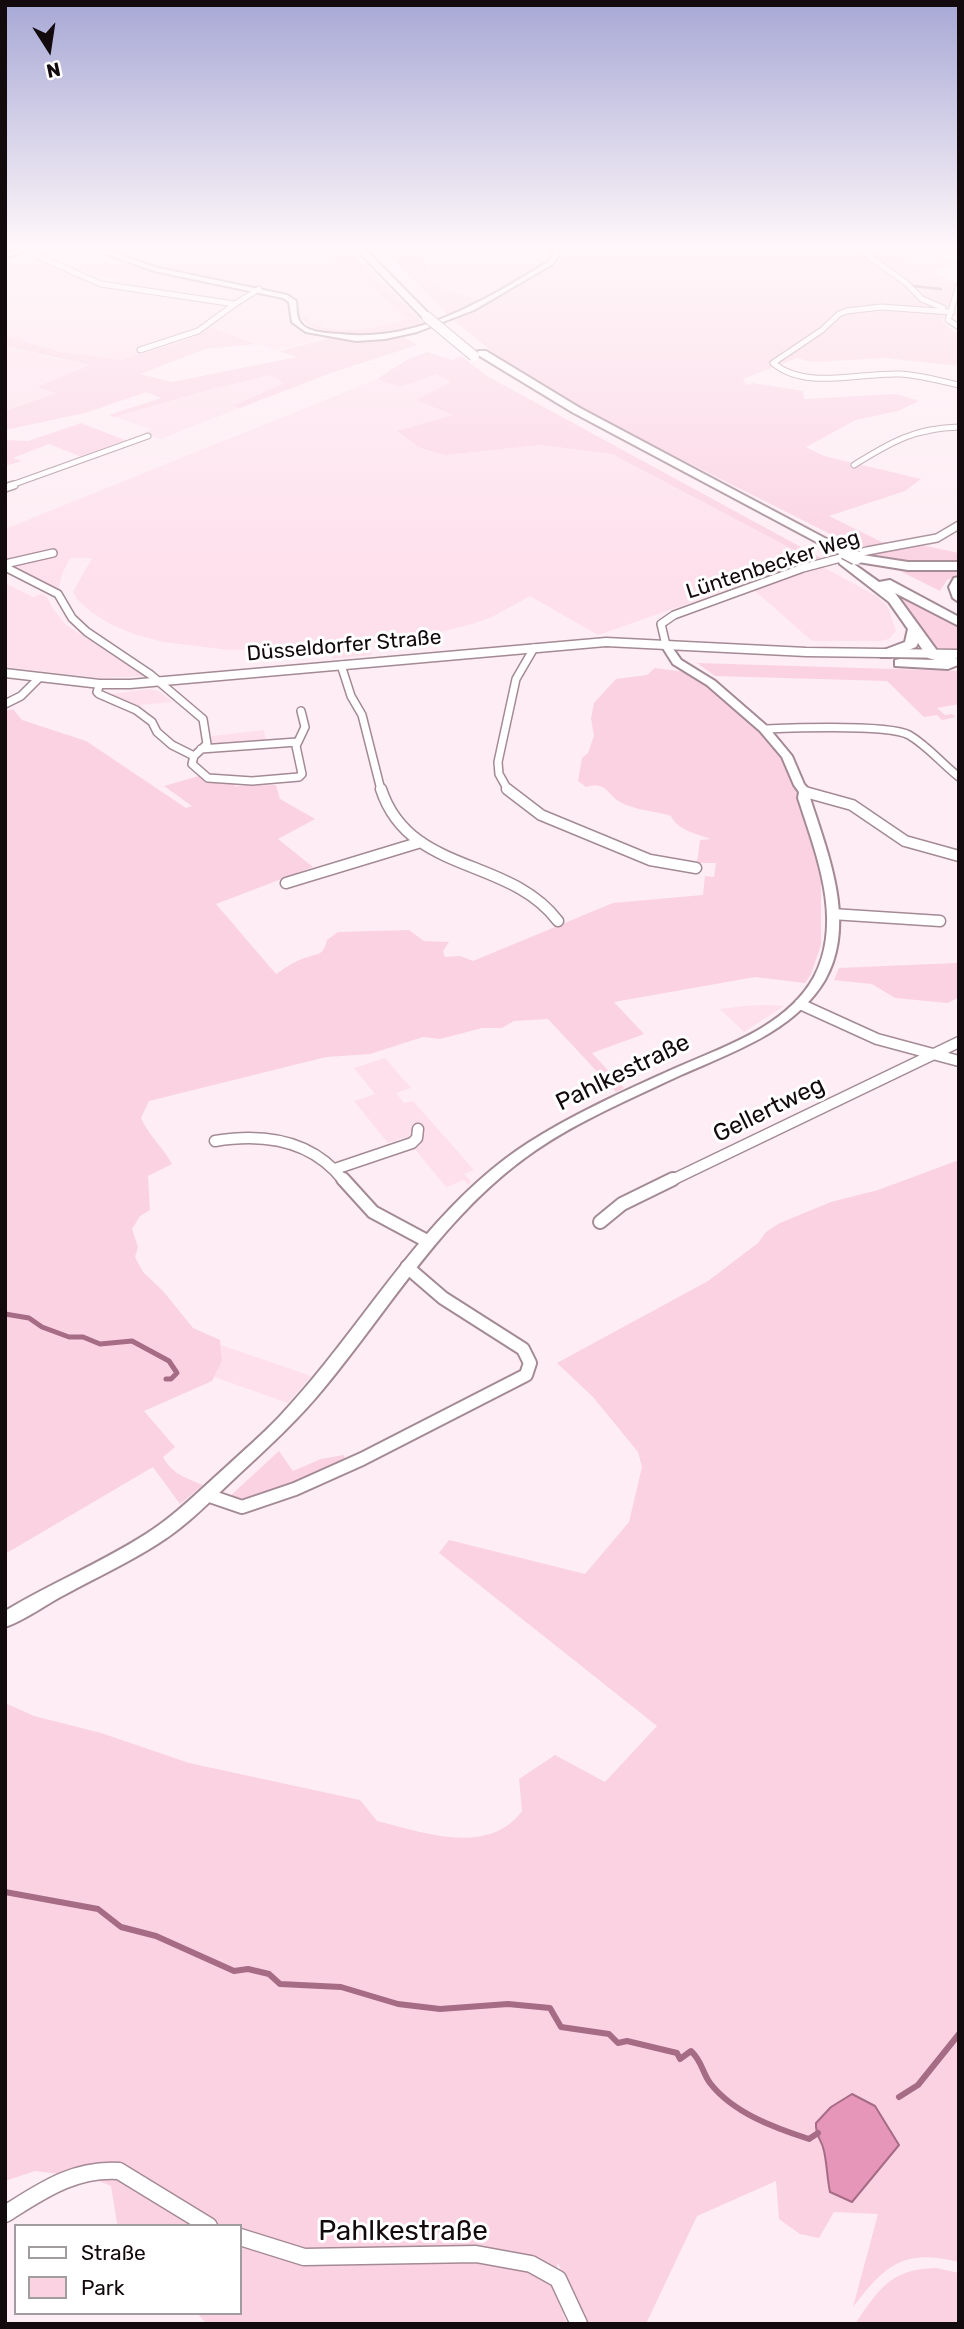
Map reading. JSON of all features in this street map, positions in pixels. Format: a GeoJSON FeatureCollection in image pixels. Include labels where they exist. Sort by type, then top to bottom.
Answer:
{"type":"FeatureCollection","features":[{"type":"Feature","properties":{"kind":"highway"},"geometry":{"type":"LineString","coordinates":[[483,358],[565,413],[959,613]]}},
{"type":"Feature","properties":{"kind":"highway"},"geometry":{"type":"LineString","coordinates":[[845,557],[908,566],[959,566]]}},
{"type":"Feature","properties":{"kind":"highway"},"geometry":{"type":"LineString","coordinates":[[845,557],[959,622]]}},
{"type":"Feature","properties":{"kind":"highway"},"geometry":{"type":"LineString","coordinates":[[845,557],[894,599],[933,655],[957,661]]}},
{"type":"Feature","properties":{"kind":"highway"},"geometry":{"type":"LineString","coordinates":[[959,581],[955,587],[959,598]]}},
{"type":"Feature","properties":{"kind":"highway"},"geometry":{"type":"LineString","coordinates":[[886,654],[911,644],[915,628]]}},
{"type":"Feature","properties":{"kind":"highway"},"geometry":{"type":"LineString","coordinates":[[900,663],[957,661]]}},
{"type":"Feature","properties":{"kind":"main road","name":"Düsseldorfer Straße"},"geometry":{"type":"LineString","coordinates":[[5,673],[100,684],[157,682],[534,648],[933,655]]}},
{"type":"Feature","properties":{"kind":"main road","name":"Düsseldorfer Straße"},"geometry":{"type":"LineString","coordinates":[[668,650],[900,663]]}},
{"type":"Feature","properties":{"kind":"street"},"geometry":{"type":"LineString","coordinates":[[781,358],[773,363],[778,369],[802,376],[898,374],[959,385]]}},
{"type":"Feature","properties":{"kind":"street"},"geometry":{"type":"LineString","coordinates":[[854,465],[904,433],[929,428],[959,427]]}},
{"type":"Feature","properties":{"kind":"street"},"geometry":{"type":"LineString","coordinates":[[5,488],[148,436]]}},
{"type":"Feature","properties":{"kind":"street","name":"Lüntenbecker Weg"},"geometry":{"type":"LineString","coordinates":[[668,650],[660,627],[674,615],[803,568],[867,551],[937,538],[959,525]]}},
{"type":"Feature","properties":{"kind":"street"},"geometry":{"type":"LineString","coordinates":[[5,565],[53,553]]}},
{"type":"Feature","properties":{"kind":"street"},"geometry":{"type":"LineString","coordinates":[[5,565],[58,594],[72,618],[87,632],[151,675],[202,719],[207,743],[194,756],[192,764],[208,778],[252,781],[299,777],[302,774],[297,743],[305,727],[301,711]]}},
{"type":"Feature","properties":{"kind":"street"},"geometry":{"type":"LineString","coordinates":[[534,648],[516,679],[498,762],[499,774],[509,792],[541,815],[650,860],[696,868]]}},
{"type":"Feature","properties":{"kind":"street","name":"Pahlkestraße"},"geometry":{"type":"LineString","coordinates":[[5,1620],[144,1544],[207,1495],[310,1394],[427,1241],[475,1190],[531,1147],[574,1122],[744,1042],[800,1004],[820,977],[826,963],[832,914],[826,867],[804,798],[805,792],[799,785],[787,756],[764,729],[714,685],[668,650]]}},
{"type":"Feature","properties":{"kind":"street"},"geometry":{"type":"LineString","coordinates":[[341,665],[351,695],[361,711],[384,803],[396,823],[421,842],[465,866],[537,896],[553,912],[558,922]]}},
{"type":"Feature","properties":{"kind":"street"},"geometry":{"type":"LineString","coordinates":[[5,704],[21,696],[40,677]]}},
{"type":"Feature","properties":{"kind":"street"},"geometry":{"type":"LineString","coordinates":[[100,684],[99,694],[136,709],[152,722],[157,732],[172,746],[194,756]]}},
{"type":"Feature","properties":{"kind":"street"},"geometry":{"type":"LineString","coordinates":[[764,729],[819,727],[902,732],[910,735],[934,759],[959,777]]}},
{"type":"Feature","properties":{"kind":"street"},"geometry":{"type":"LineString","coordinates":[[201,749],[297,743]]}},
{"type":"Feature","properties":{"kind":"street"},"geometry":{"type":"LineString","coordinates":[[805,792],[852,805],[905,841],[959,856]]}},
{"type":"Feature","properties":{"kind":"street"},"geometry":{"type":"LineString","coordinates":[[286,883],[421,842]]}},
{"type":"Feature","properties":{"kind":"street"},"geometry":{"type":"LineString","coordinates":[[832,914],[940,921]]}},
{"type":"Feature","properties":{"kind":"street"},"geometry":{"type":"LineString","coordinates":[[800,1004],[867,1037],[931,1056],[959,1061]]}},
{"type":"Feature","properties":{"kind":"street","name":"Gellertweg"},"geometry":{"type":"LineString","coordinates":[[600,1222],[622,1204],[959,1042]]}},
{"type":"Feature","properties":{"kind":"street"},"geometry":{"type":"LineString","coordinates":[[335,1169],[412,1143],[417,1138],[418,1129]]}},
{"type":"Feature","properties":{"kind":"street"},"geometry":{"type":"LineString","coordinates":[[215,1141],[243,1138],[280,1140],[313,1152],[335,1169],[366,1207],[393,1225],[427,1241]]}},
{"type":"Feature","properties":{"kind":"street"},"geometry":{"type":"LineString","coordinates":[[207,1495],[242,1507],[295,1489],[362,1460],[526,1375],[530,1363],[523,1349],[443,1298],[407,1268]]}},
{"type":"Feature","properties":{"kind":"street"},"geometry":{"type":"LineString","coordinates":[[5,2214],[66,2177],[81,2171],[103,2168],[119,2171],[206,2224]]}},
{"type":"Feature","properties":{"kind":"street","name":"Pahlkestraße"},"geometry":{"type":"LineString","coordinates":[[242,2239],[304,2257],[476,2254],[531,2264],[558,2279],[579,2324]]}},
{"type":"Feature","properties":{"kind":"shaded area"},"geometry":{"type":"Polygon","coordinates":[[[5,358],[53,358],[91,365],[39,388],[58,392],[5,411],[5,358]]]}},
{"type":"Feature","properties":{"kind":"shaded area"},"geometry":{"type":"Polygon","coordinates":[[[436,374],[452,382],[417,400],[454,415],[445,455],[542,445],[612,454],[813,560],[598,635],[530,596],[492,617],[472,624],[434,634],[368,644],[372,655],[332,659],[328,648],[229,650],[163,642],[134,634],[91,612],[73,592],[92,558],[70,558],[58,591],[5,564],[5,529],[377,379],[400,387],[436,374]]]}},
{"type":"Feature","properties":{"kind":"shaded area"},"geometry":{"type":"Polygon","coordinates":[[[270,375],[285,383],[234,406],[240,408],[161,439],[143,433],[150,429],[115,417],[208,390],[270,375]]]}},
{"type":"Feature","properties":{"kind":"shaded area"},"geometry":{"type":"Polygon","coordinates":[[[823,567],[878,597],[888,607],[896,631],[889,639],[812,641],[754,590],[823,567]]]}},
{"type":"Feature","properties":{"kind":"shaded area"},"geometry":{"type":"Polygon","coordinates":[[[5,583],[33,597],[42,594],[47,597],[66,625],[146,676],[100,678],[5,667],[5,583]]]}},
{"type":"Feature","properties":{"kind":"shaded area"},"geometry":{"type":"Polygon","coordinates":[[[150,689],[160,692],[173,702],[140,705],[148,710],[111,694],[150,689]]]}},
{"type":"Feature","properties":{"kind":"shaded area"},"geometry":{"type":"Polygon","coordinates":[[[264,730],[266,740],[213,746],[211,736],[264,730]]]}},
{"type":"Feature","properties":{"kind":"shaded area"},"geometry":{"type":"Polygon","coordinates":[[[784,1006],[744,1032],[720,1009],[784,1006]]]}},
{"type":"Feature","properties":{"kind":"shaded area"},"geometry":{"type":"Polygon","coordinates":[[[385,1058],[411,1088],[396,1093],[404,1103],[413,1101],[474,1170],[464,1174],[471,1182],[468,1185],[464,1180],[446,1187],[405,1137],[388,1143],[354,1101],[375,1094],[354,1068],[385,1058]]]}},
{"type":"Feature","properties":{"kind":"shaded area"},"geometry":{"type":"Polygon","coordinates":[[[221,1345],[311,1376],[288,1403],[214,1377],[222,1361],[221,1345]]]}},
{"type":"Feature","properties":{"kind":"shaded area"},"geometry":{"type":"Polygon","coordinates":[[[852,2094],[875,2106],[899,2145],[852,2202],[830,2192],[824,2151],[816,2123],[831,2107],[852,2094]]]}},
{"type":"Feature","properties":{"kind":"green space"},"geometry":{"type":"Polygon","coordinates":[[[57,358],[121,360],[182,358],[140,374],[172,382],[294,358],[378,358],[240,408],[233,406],[284,383],[270,375],[115,417],[109,415],[161,398],[146,392],[85,413],[5,430],[5,411],[56,393],[37,387],[90,365],[57,358]]]}},
{"type":"Feature","properties":{"kind":"green space"},"geometry":{"type":"Polygon","coordinates":[[[463,358],[487,376],[821,558],[813,560],[612,454],[541,445],[445,455],[421,448],[397,431],[453,415],[416,400],[451,382],[436,374],[400,387],[377,379],[408,359],[463,358]]]}},
{"type":"Feature","properties":{"kind":"green space"},"geometry":{"type":"Polygon","coordinates":[[[500,358],[959,358],[959,366],[886,358],[811,362],[797,358],[743,379],[746,385],[753,383],[803,391],[804,399],[896,394],[919,401],[898,411],[856,420],[806,447],[824,456],[921,479],[905,491],[829,516],[882,542],[921,545],[959,553],[959,564],[903,563],[872,555],[625,431],[516,371],[500,358]]]}},
{"type":"Feature","properties":{"kind":"green space"},"geometry":{"type":"Polygon","coordinates":[[[81,423],[125,440],[82,457],[49,444],[13,458],[22,461],[5,466],[5,440],[28,441],[81,423]]]}},
{"type":"Feature","properties":{"kind":"green space"},"geometry":{"type":"Polygon","coordinates":[[[896,569],[959,574],[947,580],[940,591],[896,569]]]}},
{"type":"Feature","properties":{"kind":"green space"},"geometry":{"type":"Polygon","coordinates":[[[893,593],[959,627],[959,649],[932,648],[893,593]]]}},
{"type":"Feature","properties":{"kind":"green space"},"geometry":{"type":"Polygon","coordinates":[[[697,663],[959,671],[959,704],[937,708],[945,715],[952,714],[956,717],[942,720],[937,715],[924,717],[887,681],[715,676],[697,663]]]}},
{"type":"Feature","properties":{"kind":"green space"},"geometry":{"type":"Polygon","coordinates":[[[655,668],[685,672],[702,682],[757,729],[786,763],[819,855],[821,875],[821,945],[805,983],[755,977],[614,1002],[644,1034],[592,1053],[624,1088],[616,1092],[548,1019],[514,1021],[502,1028],[482,1028],[440,1039],[423,1037],[370,1054],[326,1057],[149,1101],[141,1118],[172,1164],[148,1176],[150,1210],[140,1216],[132,1229],[138,1247],[135,1257],[143,1272],[163,1291],[193,1328],[220,1340],[222,1361],[212,1381],[144,1411],[175,1447],[163,1457],[167,1463],[180,1475],[203,1485],[180,1504],[153,1467],[5,1554],[5,711],[13,709],[22,720],[86,741],[186,808],[192,806],[164,786],[199,776],[208,783],[220,780],[236,782],[235,786],[276,785],[280,799],[315,819],[278,839],[313,867],[216,904],[276,974],[295,962],[321,952],[327,940],[338,932],[409,930],[424,941],[449,942],[443,951],[445,957],[460,956],[473,961],[613,903],[703,895],[705,876],[714,877],[716,863],[697,863],[700,840],[711,839],[683,828],[671,816],[626,805],[603,787],[586,787],[578,781],[582,758],[588,753],[594,736],[591,718],[594,703],[616,679],[647,675],[655,668]]]}},
{"type":"Feature","properties":{"kind":"green space"},"geometry":{"type":"Polygon","coordinates":[[[959,960],[959,997],[948,1003],[895,998],[872,984],[834,980],[839,968],[957,963],[959,960]]]}},
{"type":"Feature","properties":{"kind":"green space"},"geometry":{"type":"Polygon","coordinates":[[[959,1160],[959,2262],[924,2257],[897,2264],[875,2280],[853,2307],[878,2214],[834,2212],[819,2238],[800,2234],[779,2219],[776,2181],[697,2216],[646,2324],[585,2324],[558,2263],[552,2284],[567,2324],[207,2324],[199,2315],[242,2315],[242,2224],[118,2224],[111,2186],[92,2178],[35,2171],[5,2181],[5,1703],[34,1716],[101,1733],[189,1763],[360,1800],[377,1821],[434,1835],[473,1837],[491,1834],[508,1825],[522,1811],[519,1779],[555,1755],[605,1782],[657,1726],[439,1553],[449,1540],[585,1574],[629,1522],[642,1467],[638,1452],[593,1397],[557,1363],[708,1281],[780,1223],[831,1202],[878,1190],[959,1160]]]}},
{"type":"Feature","properties":{"kind":"green space"},"geometry":{"type":"Polygon","coordinates":[[[279,1451],[293,1471],[321,1459],[344,1455],[345,1461],[253,1501],[229,1497],[279,1451]]]}},
{"type":"Feature","properties":{"kind":"green space"},"geometry":{"type":"Polygon","coordinates":[[[936,2268],[959,2273],[959,2324],[855,2324],[887,2283],[907,2272],[936,2268]]]}},
{"type":"Feature","properties":{"kind":"waterway"},"geometry":{"type":"LineString","coordinates":[[5,1314],[29,1318],[42,1327],[69,1337],[83,1337],[100,1344],[132,1341],[169,1361],[177,1373],[171,1379],[166,1379]]}},
{"type":"Feature","properties":{"kind":"waterway"},"geometry":{"type":"LineString","coordinates":[[5,1892],[98,1909],[121,1927],[156,1936],[234,1971],[248,1969],[269,1974],[280,1984],[341,1987],[398,2004],[440,2009],[508,2004],[550,2008],[561,2027],[609,2034],[618,2043],[627,2041],[677,2053],[680,2059],[691,2051],[719,2094],[742,2111],[809,2139],[818,2133]]}},
{"type":"Feature","properties":{"kind":"waterway"},"geometry":{"type":"LineString","coordinates":[[899,2097],[918,2085],[959,2034]]}}]}
